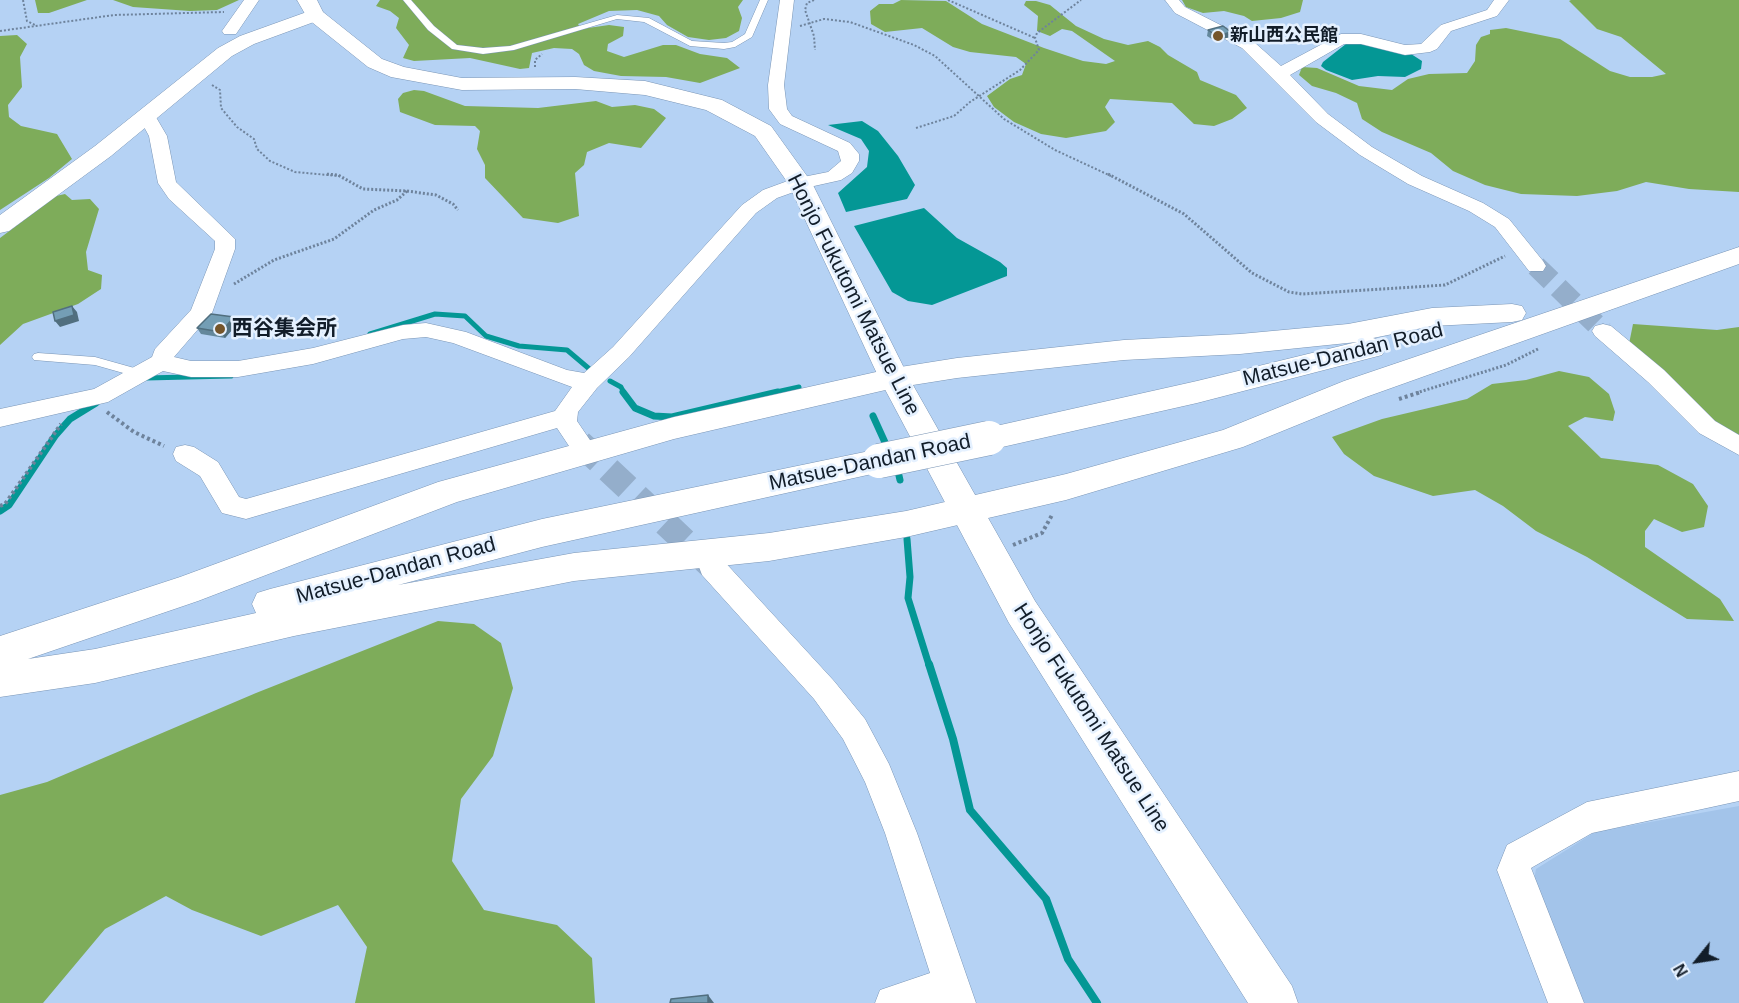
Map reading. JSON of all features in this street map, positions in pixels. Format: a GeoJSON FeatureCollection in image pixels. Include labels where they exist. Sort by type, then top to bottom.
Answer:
{"type":"FeatureCollection","features":[{"type":"Feature","properties":{"kind":"main road","name":"Honjo Fukutomi Matsue Line"},"geometry":{"type":"LineString","coordinates":[[311,8],[375,63],[408,75],[462,84],[613,84],[645,88],[714,105],[763,131],[800,183],[894,378],[964,511],[1022,612],[1275,1003]]}},
{"type":"Feature","properties":{"kind":"main road"},"geometry":{"type":"LineString","coordinates":[[0,680],[95,666],[294,620],[574,567],[769,547],[906,524],[964,511],[1130,470],[1232,439],[1355,389],[1739,253]]}},
{"type":"Feature","properties":{"kind":"main road","name":"Matsue-Dandan Road"},"geometry":{"type":"LineString","coordinates":[[0,675],[542,533],[1197,392],[1739,253]]}},
{"type":"Feature","properties":{"kind":"main road"},"geometry":{"type":"LineString","coordinates":[[0,652],[185,590],[460,488],[674,428],[894,378],[957,368],[1124,350],[1240,344],[1348,334],[1432,317],[1512,313]]}},
{"type":"Feature","properties":{"kind":"street"},"geometry":{"type":"LineString","coordinates":[[580,442],[567,428],[565,417],[567,410],[589,382],[621,352],[749,209],[770,194],[800,183],[834,176],[845,169],[850,161],[850,154],[844,147],[786,120],[778,110],[776,85],[787,0]]}},
{"type":"Feature","properties":{"kind":"street"},"geometry":{"type":"LineString","coordinates":[[1280,74],[1341,39],[1361,39],[1405,50],[1424,49],[1431,46],[1446,28],[1492,13],[1502,0]]}},
{"type":"Feature","properties":{"kind":"street"},"geometry":{"type":"LineString","coordinates":[[1172,1],[1179,10],[1248,45],[1280,74],[1322,118],[1366,152],[1414,180],[1476,207],[1502,223],[1530,260]]}},
{"type":"Feature","properties":{"kind":"street"},"geometry":{"type":"LineString","coordinates":[[230,31],[249,5]]}},
{"type":"Feature","properties":{"kind":"street"},"geometry":{"type":"LineString","coordinates":[[0,226],[147,116],[225,52],[311,8]]}},
{"type":"Feature","properties":{"kind":"street"},"geometry":{"type":"LineString","coordinates":[[147,116],[154,124],[158,135],[167,183],[176,195],[225,239],[225,249],[201,313],[163,354],[161,362]]}},
{"type":"Feature","properties":{"kind":"street"},"geometry":{"type":"LineString","coordinates":[[0,418],[94,398],[161,362],[191,369],[238,369],[313,356],[403,332],[426,330],[458,337],[563,376],[589,382]]}},
{"type":"Feature","properties":{"kind":"street"},"geometry":{"type":"LineString","coordinates":[[1603,331],[1656,376],[1707,427],[1739,446]]}},
{"type":"Feature","properties":{"kind":"street"},"geometry":{"type":"LineString","coordinates":[[185,454],[209,469],[231,506],[246,509],[565,417]]}},
{"type":"Feature","properties":{"kind":"street"},"geometry":{"type":"LineString","coordinates":[[712,567],[824,690],[854,729],[878,775],[901,833],[954,993],[893,1003]]}},
{"type":"Feature","properties":{"kind":"street"},"geometry":{"type":"LineString","coordinates":[[1566,1003],[1517,880],[1514,870],[1519,857],[1587,818],[1739,786]]}},
{"type":"Feature","properties":{"kind":"lane"},"geometry":{"type":"LineString","coordinates":[[407,0],[431,28],[455,46],[483,51],[511,48],[617,17],[646,20],[690,43],[724,46],[735,44],[749,35],[764,0]]}},
{"type":"Feature","properties":{"kind":"lane"},"geometry":{"type":"LineString","coordinates":[[38,357],[95,361],[141,374]]}},
{"type":"Feature","properties":{"kind":"path"},"geometry":{"type":"LineString","coordinates":[[23,0],[27,21],[36,26]]}},
{"type":"Feature","properties":{"kind":"path"},"geometry":{"type":"LineString","coordinates":[[814,0],[808,0],[805,10],[815,50]]}},
{"type":"Feature","properties":{"kind":"path"},"geometry":{"type":"LineString","coordinates":[[916,128],[946,120],[1034,57],[1039,50],[1035,38],[948,0]]}},
{"type":"Feature","properties":{"kind":"path"},"geometry":{"type":"LineString","coordinates":[[1035,38],[1048,22],[1081,0]]}},
{"type":"Feature","properties":{"kind":"path"},"geometry":{"type":"LineString","coordinates":[[0,31],[114,15],[198,15],[249,5]]}},
{"type":"Feature","properties":{"kind":"path"},"geometry":{"type":"LineString","coordinates":[[783,30],[824,19],[850,22],[914,45],[941,62],[1004,119],[1055,150],[1112,176],[1184,214],[1252,273],[1289,292],[1302,294],[1445,285],[1499,257],[1530,260]]}},
{"type":"Feature","properties":{"kind":"path"},"geometry":{"type":"LineString","coordinates":[[537,70],[535,60],[544,52]]}},
{"type":"Feature","properties":{"kind":"path"},"geometry":{"type":"LineString","coordinates":[[191,79],[206,82],[220,90],[221,108],[237,127],[254,139],[257,149],[270,161],[296,172],[338,175],[363,189],[436,195],[453,204],[458,210]]}},
{"type":"Feature","properties":{"kind":"path"},"geometry":{"type":"LineString","coordinates":[[209,296],[242,281],[274,260],[334,238],[374,210],[397,200],[407,191]]}},
{"type":"Feature","properties":{"kind":"path"},"geometry":{"type":"LineString","coordinates":[[0,506],[5,504],[56,430],[94,398],[109,415],[134,432],[185,454]]}},
{"type":"Feature","properties":{"kind":"shaded area"},"geometry":{"type":"Polygon","coordinates":[[[35,0],[87,0],[49,13],[38,13],[35,0]]]}},
{"type":"Feature","properties":{"kind":"shaded area"},"geometry":{"type":"Polygon","coordinates":[[[113,0],[239,0],[217,10],[190,11],[133,7],[113,0]]]}},
{"type":"Feature","properties":{"kind":"shaded area"},"geometry":{"type":"Polygon","coordinates":[[[380,0],[743,0],[738,7],[742,18],[739,31],[726,38],[709,40],[688,37],[667,25],[659,16],[637,10],[609,11],[578,24],[581,29],[609,25],[624,27],[623,36],[608,44],[607,51],[624,57],[663,45],[676,45],[700,54],[727,58],[740,68],[700,83],[666,77],[621,76],[594,71],[584,65],[579,54],[572,49],[554,48],[532,53],[529,68],[520,69],[470,58],[414,61],[403,58],[409,45],[396,28],[399,18],[390,11],[376,6],[380,0]]]}},
{"type":"Feature","properties":{"kind":"shaded area"},"geometry":{"type":"Polygon","coordinates":[[[901,0],[946,1],[982,24],[1044,48],[1083,61],[1106,64],[1115,61],[1072,31],[1062,29],[1050,36],[1037,31],[1038,16],[1024,5],[1026,1],[1050,5],[1076,26],[1104,39],[1128,45],[1148,41],[1160,47],[1168,55],[1197,72],[1200,80],[1236,95],[1247,108],[1232,119],[1214,126],[1194,124],[1172,103],[1110,99],[1105,107],[1115,122],[1106,131],[1066,138],[1041,134],[1014,122],[994,107],[987,96],[1010,79],[1022,75],[1026,64],[1016,57],[970,52],[953,47],[922,28],[885,32],[871,24],[870,11],[879,4],[893,4],[901,0]]]}},
{"type":"Feature","properties":{"kind":"shaded area"},"geometry":{"type":"Polygon","coordinates":[[[1182,0],[1303,0],[1300,12],[1281,18],[1252,21],[1244,16],[1224,11],[1203,13],[1186,7],[1182,0]]]}},
{"type":"Feature","properties":{"kind":"shaded area"},"geometry":{"type":"Polygon","coordinates":[[[1739,0],[1739,192],[1689,189],[1646,182],[1617,191],[1577,196],[1521,194],[1485,185],[1453,171],[1431,153],[1382,132],[1362,119],[1357,103],[1336,93],[1312,86],[1299,75],[1302,67],[1317,68],[1359,86],[1392,90],[1408,79],[1429,74],[1467,73],[1475,61],[1476,45],[1481,37],[1490,34],[1490,30],[1506,28],[1560,39],[1610,71],[1630,77],[1652,77],[1666,74],[1621,37],[1597,29],[1569,1],[1739,0]]]}},
{"type":"Feature","properties":{"kind":"shaded area"},"geometry":{"type":"Polygon","coordinates":[[[17,35],[27,44],[20,57],[22,87],[8,105],[9,117],[21,126],[57,134],[72,159],[49,178],[0,210],[0,36],[17,35]]]}},
{"type":"Feature","properties":{"kind":"shaded area"},"geometry":{"type":"Polygon","coordinates":[[[1351,40],[1408,52],[1422,61],[1421,69],[1405,77],[1378,76],[1352,80],[1321,66],[1351,40]]]}},
{"type":"Feature","properties":{"kind":"shaded area"},"geometry":{"type":"Polygon","coordinates":[[[414,90],[424,91],[465,106],[538,108],[596,101],[612,107],[635,105],[654,109],[666,118],[641,148],[609,143],[587,152],[584,165],[575,173],[579,216],[558,223],[523,218],[485,178],[485,165],[477,149],[480,131],[475,126],[435,125],[400,112],[398,99],[403,93],[414,90]]]}},
{"type":"Feature","properties":{"kind":"shaded area"},"geometry":{"type":"Polygon","coordinates":[[[862,121],[878,131],[898,156],[915,185],[907,199],[846,212],[838,193],[867,167],[869,151],[861,139],[828,125],[862,121]]]}},
{"type":"Feature","properties":{"kind":"shaded area"},"geometry":{"type":"Polygon","coordinates":[[[65,194],[72,200],[90,199],[99,209],[86,252],[88,270],[102,275],[101,289],[78,304],[23,324],[0,345],[0,238],[56,196],[65,194]]]}},
{"type":"Feature","properties":{"kind":"shaded area"},"geometry":{"type":"Polygon","coordinates":[[[924,208],[957,238],[1000,262],[1007,268],[1007,276],[932,305],[908,301],[892,292],[854,226],[924,208]]]}},
{"type":"Feature","properties":{"kind":"shaded area"},"geometry":{"type":"Polygon","coordinates":[[[1633,324],[1717,330],[1739,327],[1739,440],[1717,429],[1629,344],[1633,324]]]}},
{"type":"Feature","properties":{"kind":"shaded area"},"geometry":{"type":"Polygon","coordinates":[[[1559,371],[1589,377],[1609,394],[1615,412],[1613,421],[1585,417],[1568,426],[1601,458],[1658,465],[1693,484],[1708,506],[1704,527],[1682,532],[1654,519],[1645,531],[1645,547],[1720,599],[1734,621],[1687,619],[1587,557],[1536,531],[1503,506],[1475,490],[1433,496],[1374,476],[1344,454],[1332,437],[1382,419],[1467,399],[1492,384],[1526,380],[1559,371]]]}},
{"type":"Feature","properties":{"kind":"shaded area"},"geometry":{"type":"Polygon","coordinates":[[[438,621],[474,624],[501,643],[513,688],[493,756],[461,799],[452,861],[484,910],[557,925],[592,958],[595,1003],[355,1003],[367,947],[338,905],[261,936],[192,910],[166,896],[105,929],[43,1003],[0,1003],[0,795],[47,782],[256,693],[438,621]]]}},
{"type":"Feature","properties":{"kind":"shaded area"},"geometry":{"type":"Polygon","coordinates":[[[1739,806],[1739,1003],[1581,1003],[1532,891],[1536,869],[1595,832],[1739,806]]]}},
{"type":"Feature","properties":{"kind":"building"},"geometry":{"type":"Polygon","coordinates":[[[1223,26],[1231,32],[1217,36],[1208,30],[1223,26]]]}},
{"type":"Feature","properties":{"kind":"building"},"geometry":{"type":"Polygon","coordinates":[[[72,306],[74,315],[55,321],[53,312],[72,306]]]}},
{"type":"Feature","properties":{"kind":"building"},"geometry":{"type":"Polygon","coordinates":[[[211,314],[234,317],[221,332],[197,328],[211,314]]]}},
{"type":"Feature","properties":{"kind":"building"},"geometry":{"type":"Polygon","coordinates":[[[708,995],[708,1003],[670,1003],[671,999],[708,995]]]}},
{"type":"Feature","properties":{"kind":"waterway"},"geometry":{"type":"LineString","coordinates":[[370,334],[435,314],[465,316],[486,336],[519,346],[567,350],[593,372]]}},
{"type":"Feature","properties":{"kind":"waterway"},"geometry":{"type":"LineString","coordinates":[[146,378],[231,376]]}},
{"type":"Feature","properties":{"kind":"waterway"},"geometry":{"type":"LineString","coordinates":[[610,381],[621,387],[624,393]]}},
{"type":"Feature","properties":{"kind":"waterway"},"geometry":{"type":"LineString","coordinates":[[772,393],[799,387]]}},
{"type":"Feature","properties":{"kind":"waterway"},"geometry":{"type":"LineString","coordinates":[[623,392],[635,408],[654,416],[672,417],[778,392]]}},
{"type":"Feature","properties":{"kind":"waterway"},"geometry":{"type":"LineString","coordinates":[[0,511],[9,505],[55,436],[70,419],[96,403]]}},
{"type":"Feature","properties":{"kind":"waterway"},"geometry":{"type":"LineString","coordinates":[[873,416],[888,449]]}},
{"type":"Feature","properties":{"kind":"waterway"},"geometry":{"type":"LineString","coordinates":[[897,467],[900,480]]}},
{"type":"Feature","properties":{"kind":"waterway"},"geometry":{"type":"LineString","coordinates":[[907,539],[910,577],[908,598],[929,665]]}},
{"type":"Feature","properties":{"kind":"waterway"},"geometry":{"type":"LineString","coordinates":[[929,664],[953,739],[970,810],[1046,899],[1068,959],[1097,1003]]}},
{"type":"Feature","properties":{"kind":"tunnel"},"geometry":{"type":"LineString","coordinates":[[1536,266],[1603,331]]}},
{"type":"Feature","properties":{"kind":"tunnel"},"geometry":{"type":"LineString","coordinates":[[580,443],[711,566]]}},
{"type":"Feature","properties":{"kind":"place","name":"新山西公民館"},"geometry":{"type":"Point","coordinates":[1218,36]}},
{"type":"Feature","properties":{"kind":"place","name":"西谷集会所"},"geometry":{"type":"Point","coordinates":[220,329]}}]}
